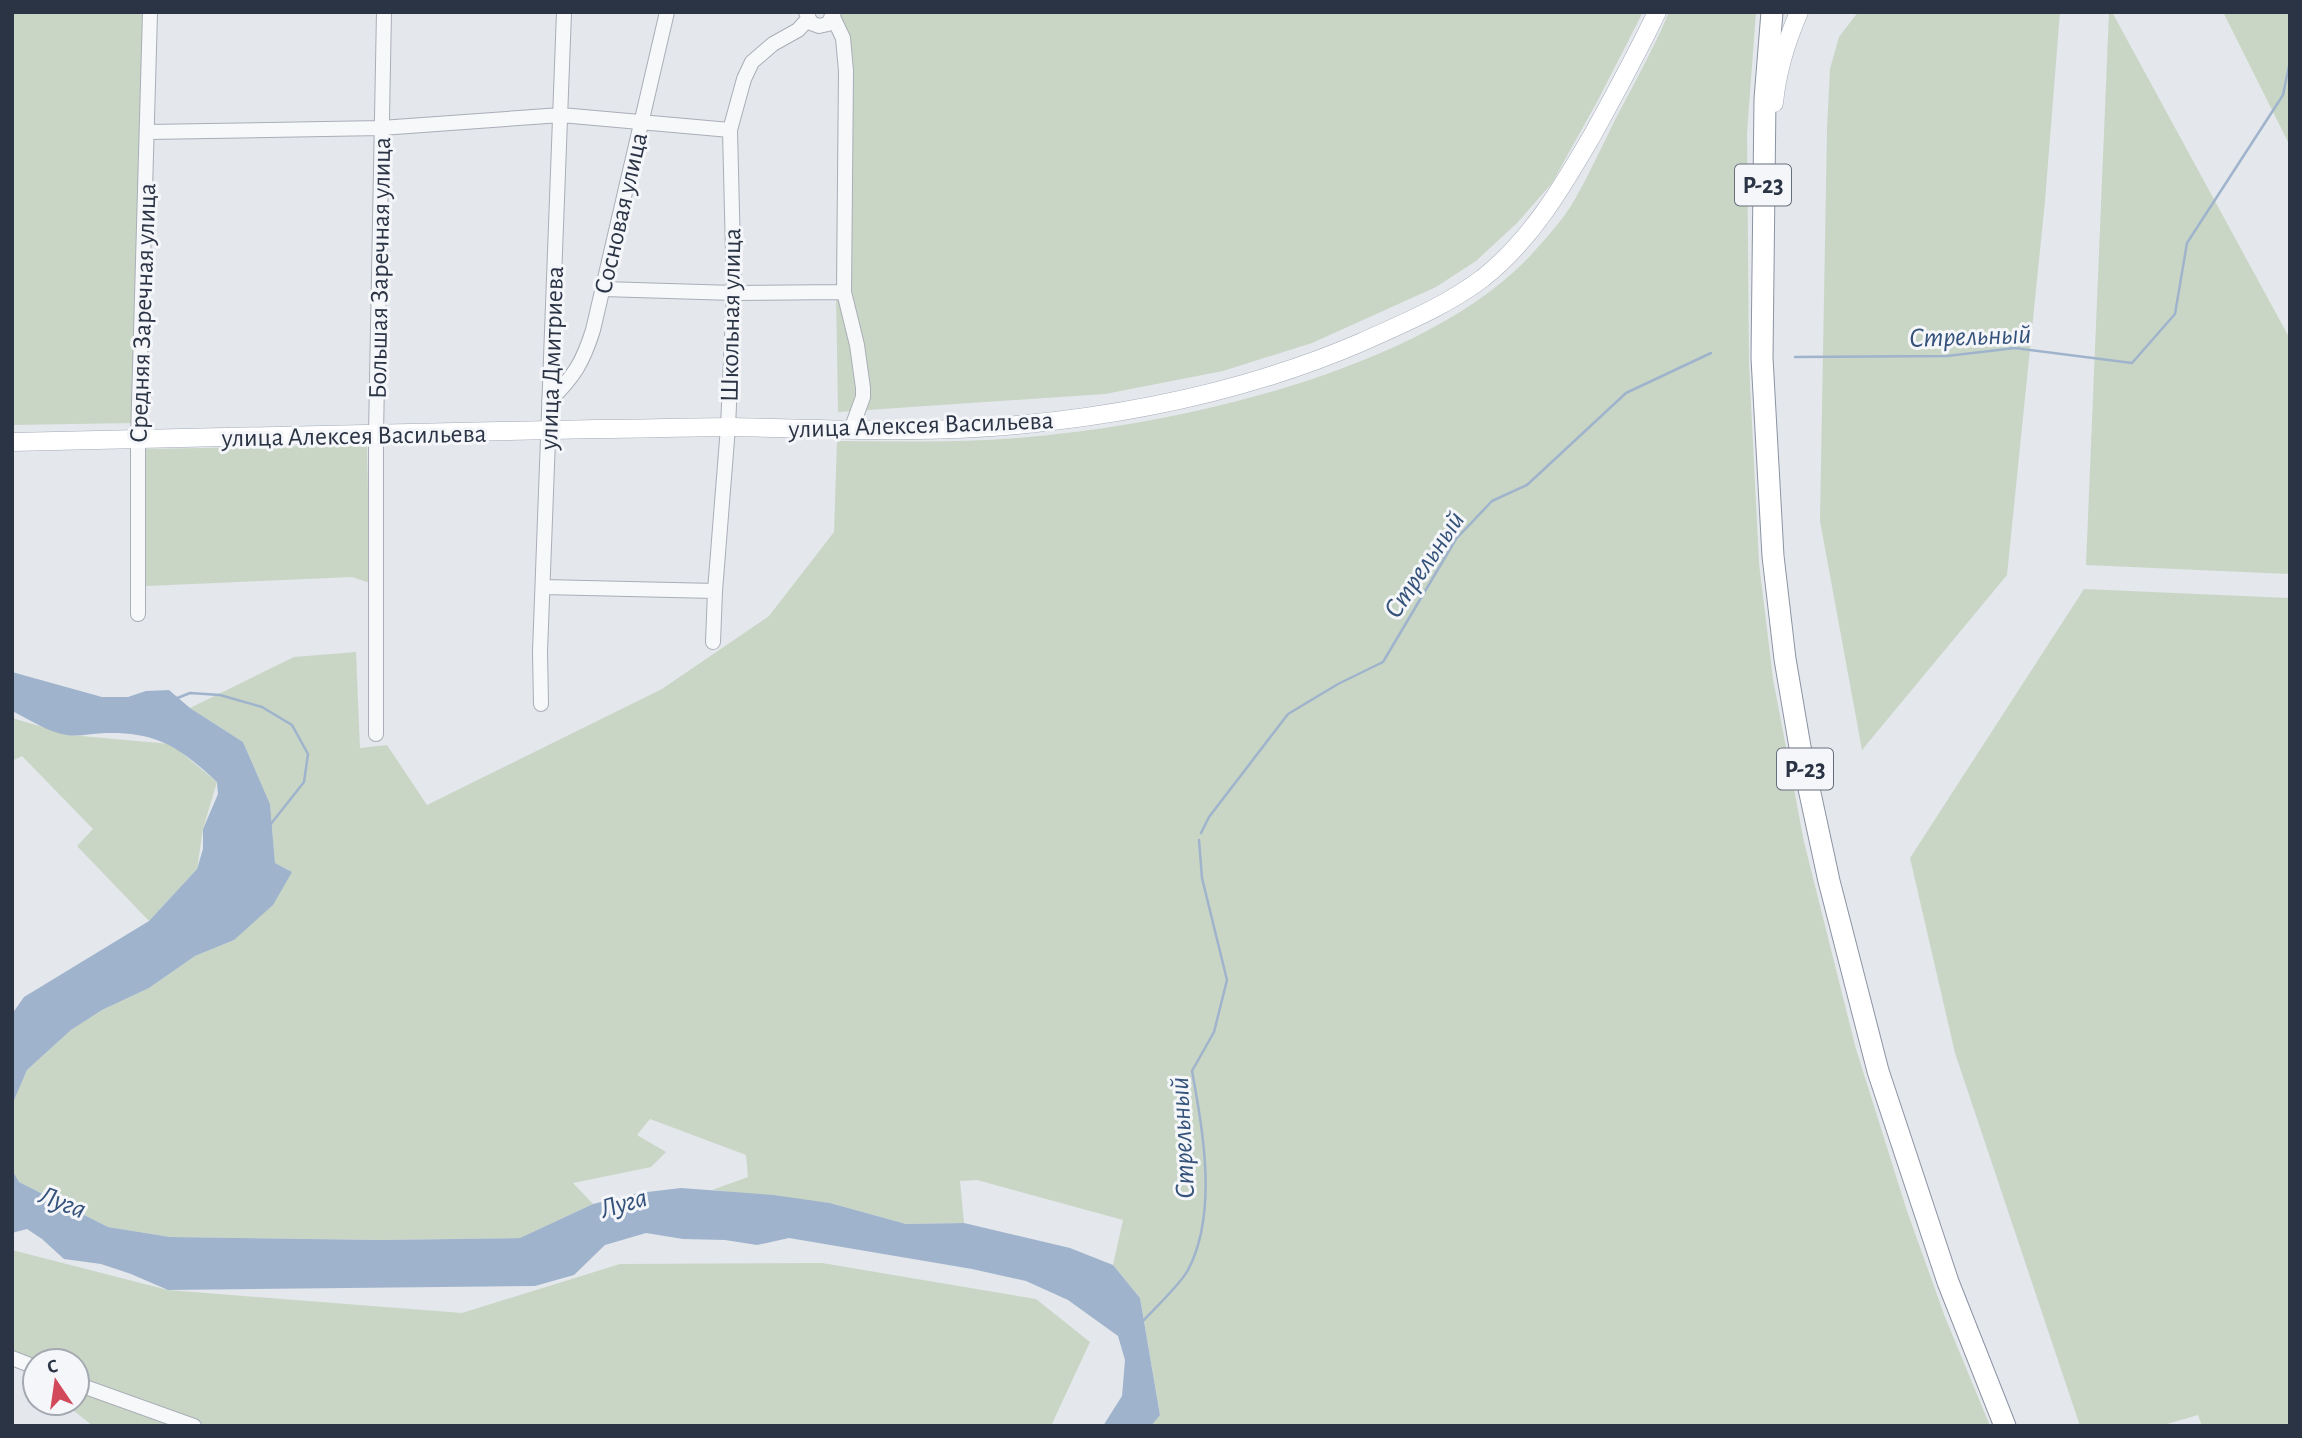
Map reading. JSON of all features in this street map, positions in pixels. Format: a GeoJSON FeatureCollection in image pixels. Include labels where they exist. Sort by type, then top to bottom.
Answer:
{"type":"FeatureCollection","features":[{"type":"Feature","properties":{"kind":"highway","name":"Р-23"},"geometry":{"type":"LineString","coordinates":[[1772,12],[1765,99],[1762,358],[1771,529],[1782,634],[1800,747],[1829,881],[1863,1017],[1901,1144],[1948,1282],[2005,1426]]}},
{"type":"Feature","properties":{"kind":"main road","name":"улица Алексея Васильева"},"geometry":{"type":"LineString","coordinates":[[12,442],[549,430],[728,427],[851,430],[1014,425],[1096,416],[1154,406],[1272,376],[1332,355],[1446,302],[1486,275],[1508,256],[1545,212],[1618,90],[1657,12]]}},
{"type":"Feature","properties":{"kind":"main road"},"geometry":{"type":"LineString","coordinates":[[1762,358],[1776,82],[1784,48],[1799,12]]}},
{"type":"Feature","properties":{"kind":"street","name":"Средняя Заречная улица"},"geometry":{"type":"LineString","coordinates":[[138,614],[138,440],[150,12]]}},
{"type":"Feature","properties":{"kind":"street","name":"Большая Заречная улица"},"geometry":{"type":"LineString","coordinates":[[376,734],[376,434],[384,12]]}},
{"type":"Feature","properties":{"kind":"street","name":"улица Дмитриева"},"geometry":{"type":"LineString","coordinates":[[541,704],[564,12]]}},
{"type":"Feature","properties":{"kind":"street","name":"Сосновая улица"},"geometry":{"type":"LineString","coordinates":[[549,401],[574,374],[584,358],[603,289],[667,12]]}},
{"type":"Feature","properties":{"kind":"street"},"geometry":{"type":"LineString","coordinates":[[833,14],[843,38],[846,71],[844,292],[857,345],[863,388],[863,397],[851,430]]}},
{"type":"Feature","properties":{"kind":"street"},"geometry":{"type":"LineString","coordinates":[[807,16],[819,26],[828,24],[833,14]]}},
{"type":"Feature","properties":{"kind":"street","name":"Школьная улица"},"geometry":{"type":"LineString","coordinates":[[713,642],[734,293],[730,130],[744,79],[752,62],[773,44],[798,30],[807,16]]}},
{"type":"Feature","properties":{"kind":"street"},"geometry":{"type":"LineString","coordinates":[[148,132],[381,128],[561,115],[730,130]]}},
{"type":"Feature","properties":{"kind":"street"},"geometry":{"type":"LineString","coordinates":[[603,289],[734,293],[844,292]]}},
{"type":"Feature","properties":{"kind":"street"},"geometry":{"type":"LineString","coordinates":[[543,587],[715,591]]}},
{"type":"Feature","properties":{"kind":"street"},"geometry":{"type":"LineString","coordinates":[[91,1389],[194,1426]]}},
{"type":"Feature","properties":{"kind":"green space"},"geometry":{"type":"Polygon","coordinates":[[[12,12],[146,12],[135,423],[12,425],[12,12]]]}},
{"type":"Feature","properties":{"kind":"green space"},"geometry":{"type":"Polygon","coordinates":[[[839,12],[1643,12],[1552,183],[1517,223],[1476,261],[1436,287],[1312,343],[1223,371],[1105,394],[838,412],[836,291],[839,12]]]}},
{"type":"Feature","properties":{"kind":"green space"},"geometry":{"type":"Polygon","coordinates":[[[1669,12],[1756,12],[1747,133],[1749,364],[1759,563],[1773,679],[1804,842],[1856,1049],[1907,1211],[1945,1317],[1990,1426],[1151,1426],[1160,1414],[1140,1298],[1113,1265],[1123,1220],[977,1180],[960,1181],[964,1223],[906,1224],[830,1203],[712,1190],[748,1177],[746,1155],[650,1119],[637,1135],[666,1152],[651,1167],[573,1183],[593,1204],[520,1238],[380,1240],[170,1237],[108,1227],[19,1182],[12,1170],[12,1105],[27,1070],[71,1030],[102,1010],[149,988],[195,956],[234,940],[292,872],[275,863],[270,804],[243,742],[190,708],[294,657],[356,652],[360,748],[387,745],[427,805],[662,689],[769,616],[834,532],[837,441],[1017,438],[1147,421],[1219,406],[1291,386],[1361,361],[1426,331],[1484,296],[1531,255],[1571,206],[1669,12]]]}},
{"type":"Feature","properties":{"kind":"green space"},"geometry":{"type":"Polygon","coordinates":[[[1858,12],[2060,12],[2045,201],[2007,575],[1862,750],[1820,521],[1830,69],[1839,37],[1858,12]]]}},
{"type":"Feature","properties":{"kind":"green space"},"geometry":{"type":"Polygon","coordinates":[[[2109,12],[2112,12],[2290,339],[2290,574],[2086,565],[2109,12]]]}},
{"type":"Feature","properties":{"kind":"green space"},"geometry":{"type":"Polygon","coordinates":[[[2223,12],[2290,12],[2290,146],[2223,12]]]}},
{"type":"Feature","properties":{"kind":"green space"},"geometry":{"type":"Polygon","coordinates":[[[367,445],[370,583],[352,577],[146,586],[146,449],[367,445]]]}},
{"type":"Feature","properties":{"kind":"green space"},"geometry":{"type":"Polygon","coordinates":[[[2084,589],[2290,598],[2290,1426],[2202,1426],[2198,1415],[2160,1426],[2080,1426],[1955,1053],[1910,858],[2084,589]]]}},
{"type":"Feature","properties":{"kind":"green space"},"geometry":{"type":"Polygon","coordinates":[[[12,718],[70,735],[171,744],[217,782],[203,829],[197,869],[149,921],[77,846],[93,829],[22,756],[12,761],[12,718]]]}},
{"type":"Feature","properties":{"kind":"green space"},"geometry":{"type":"Polygon","coordinates":[[[12,1250],[168,1290],[462,1313],[620,1264],[822,1263],[1036,1299],[1090,1342],[1051,1426],[93,1426],[82,1417],[91,1417],[91,1347],[21,1347],[21,1370],[12,1363],[12,1250]]]}},
{"type":"Feature","properties":{"kind":"water"},"geometry":{"type":"Polygon","coordinates":[[[12,672],[102,697],[128,697],[146,691],[169,690],[190,708],[243,742],[270,804],[275,863],[292,872],[273,905],[234,940],[195,956],[149,988],[102,1010],[71,1030],[27,1070],[12,1105],[12,1014],[24,997],[149,921],[197,869],[203,849],[203,829],[218,794],[217,782],[168,744],[124,733],[67,735],[12,711],[12,672]]]}},
{"type":"Feature","properties":{"kind":"water","name":"Луга"},"geometry":{"type":"Polygon","coordinates":[[[12,1170],[19,1182],[108,1227],[170,1237],[380,1240],[520,1238],[593,1204],[639,1193],[681,1188],[773,1195],[830,1203],[906,1224],[964,1223],[1070,1248],[1113,1265],[1140,1298],[1160,1415],[1151,1426],[1103,1426],[1122,1396],[1125,1360],[1118,1336],[1068,1300],[1026,1281],[972,1269],[789,1238],[757,1245],[646,1233],[605,1245],[574,1275],[535,1286],[168,1290],[101,1264],[64,1259],[27,1229],[12,1233],[12,1170]]]}},
{"type":"Feature","properties":{"kind":"waterway","name":"Стрельный"},"geometry":{"type":"LineString","coordinates":[[1795,357],[1947,356],[2015,348],[2132,363],[2175,314],[2187,243],[2283,95],[2290,61]]}},
{"type":"Feature","properties":{"kind":"waterway","name":"Стрельный"},"geometry":{"type":"LineString","coordinates":[[1201,833],[1209,817],[1288,714],[1338,684],[1383,662],[1456,539],[1492,501],[1527,485],[1626,393],[1711,353]]}},
{"type":"Feature","properties":{"kind":"waterway"},"geometry":{"type":"LineString","coordinates":[[175,699],[190,693],[220,695],[262,707],[292,725],[308,754],[304,782],[270,825]]}},
{"type":"Feature","properties":{"kind":"waterway","name":"Стрельный"},"geometry":{"type":"LineString","coordinates":[[1141,1323],[1188,1270],[1203,1223],[1205,1172],[1192,1071],[1214,1032],[1227,980],[1202,878],[1199,840]]}}]}
